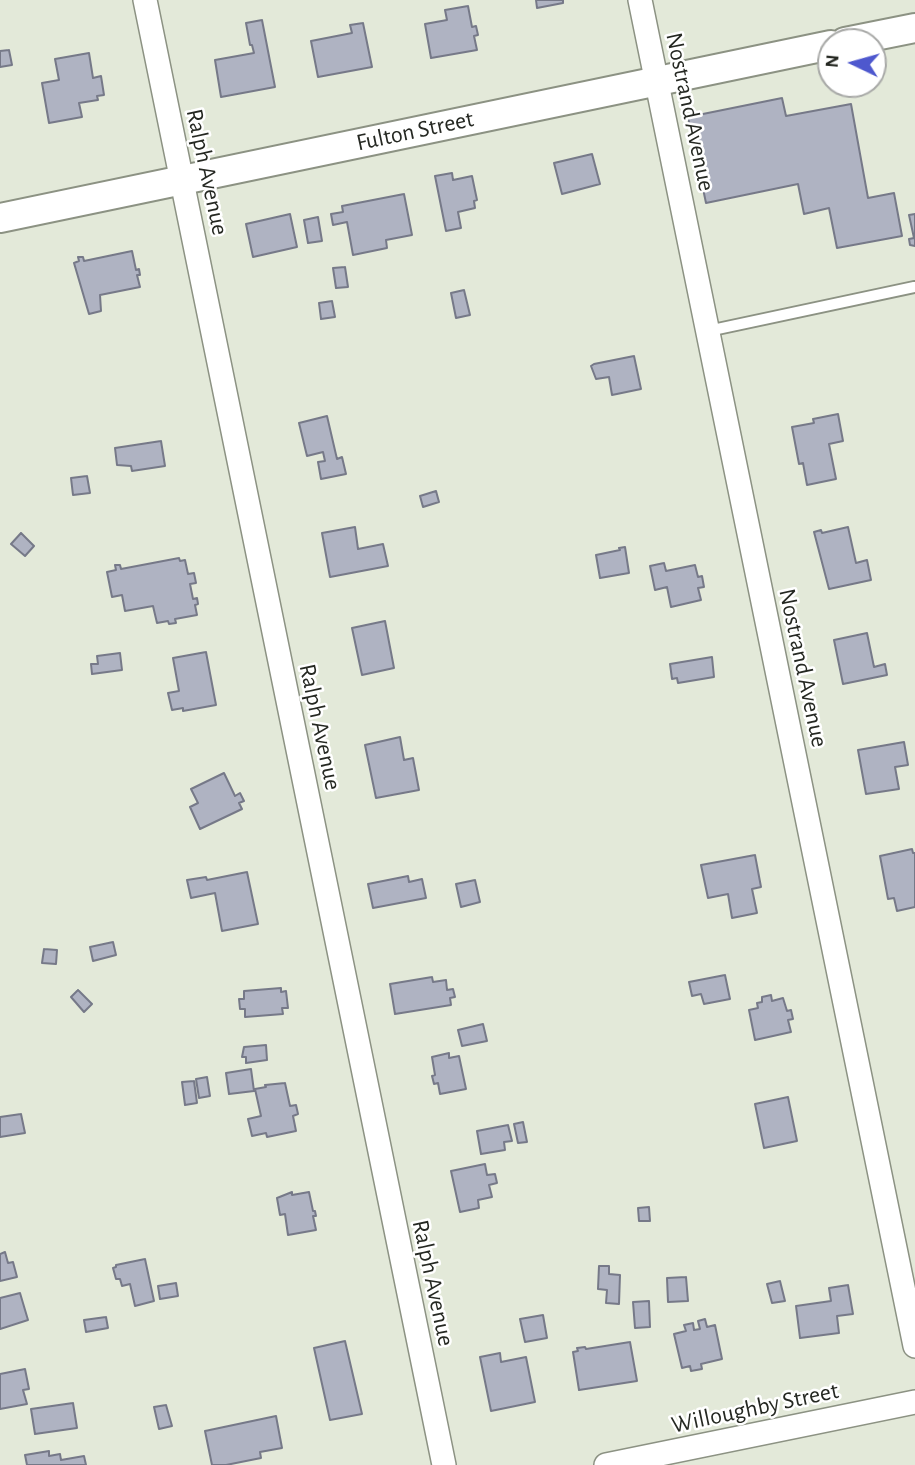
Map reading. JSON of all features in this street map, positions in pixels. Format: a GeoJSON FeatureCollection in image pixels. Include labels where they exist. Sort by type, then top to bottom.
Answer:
{"type":"FeatureCollection","features":[{"type":"Feature","properties":{"kind":"street","name":"Ralph Avenue"},"geometry":{"type":"LineString","coordinates":[[145,0],[444,1465]]}},
{"type":"Feature","properties":{"kind":"street","name":"Nostrand Avenue"},"geometry":{"type":"LineString","coordinates":[[640,0],[915,1346]]}},
{"type":"Feature","properties":{"kind":"street"},"geometry":{"type":"LineString","coordinates":[[887,34],[915,28]]}},
{"type":"Feature","properties":{"kind":"street","name":"Fulton Street"},"geometry":{"type":"LineString","coordinates":[[0,218],[817,48]]}},
{"type":"Feature","properties":{"kind":"street","name":"Willoughby Street"},"geometry":{"type":"LineString","coordinates":[[606,1465],[915,1402]]}},
{"type":"Feature","properties":{"kind":"lane"},"geometry":{"type":"LineString","coordinates":[[708,331],[914,287]]}},
{"type":"Feature","properties":{"kind":"building"},"geometry":{"type":"Polygon","coordinates":[[[536,0],[563,0],[563,3],[537,8],[536,0]]]}},
{"type":"Feature","properties":{"kind":"building"},"geometry":{"type":"Polygon","coordinates":[[[468,6],[472,27],[476,26],[478,35],[474,36],[477,50],[431,58],[425,24],[447,20],[445,10],[468,6]]]}},
{"type":"Feature","properties":{"kind":"building"},"geometry":{"type":"Polygon","coordinates":[[[262,20],[275,87],[221,97],[215,60],[254,53],[246,23],[262,20]]]}},
{"type":"Feature","properties":{"kind":"building"},"geometry":{"type":"Polygon","coordinates":[[[363,23],[372,67],[318,77],[311,41],[352,33],[350,25],[363,23]]]}},
{"type":"Feature","properties":{"kind":"building"},"geometry":{"type":"Polygon","coordinates":[[[9,50],[12,65],[0,67],[0,51],[9,50]]]}},
{"type":"Feature","properties":{"kind":"building"},"geometry":{"type":"Polygon","coordinates":[[[89,53],[93,78],[101,76],[104,95],[97,96],[98,100],[79,103],[82,117],[49,123],[42,83],[59,80],[55,59],[89,53]]]}},
{"type":"Feature","properties":{"kind":"building"},"geometry":{"type":"Polygon","coordinates":[[[782,98],[786,116],[851,104],[868,198],[894,193],[902,236],[837,248],[829,208],[804,214],[798,184],[706,203],[688,117],[782,98]]]}},
{"type":"Feature","properties":{"kind":"building"},"geometry":{"type":"Polygon","coordinates":[[[592,154],[600,184],[562,194],[554,163],[592,154]]]}},
{"type":"Feature","properties":{"kind":"building"},"geometry":{"type":"Polygon","coordinates":[[[452,173],[453,180],[472,176],[477,200],[474,201],[475,208],[458,212],[461,228],[446,231],[435,176],[452,173]]]}},
{"type":"Feature","properties":{"kind":"building"},"geometry":{"type":"Polygon","coordinates":[[[404,194],[412,235],[386,240],[387,248],[353,255],[347,222],[333,225],[331,214],[343,212],[342,206],[404,194]]]}},
{"type":"Feature","properties":{"kind":"building"},"geometry":{"type":"Polygon","coordinates":[[[290,214],[297,247],[253,257],[246,224],[290,214]]]}},
{"type":"Feature","properties":{"kind":"building"},"geometry":{"type":"Polygon","coordinates":[[[915,214],[915,246],[910,245],[909,239],[914,238],[909,215],[915,214]]]}},
{"type":"Feature","properties":{"kind":"building"},"geometry":{"type":"Polygon","coordinates":[[[318,217],[322,241],[308,243],[304,220],[318,217]]]}},
{"type":"Feature","properties":{"kind":"building"},"geometry":{"type":"Polygon","coordinates":[[[132,251],[136,270],[139,269],[140,275],[137,275],[140,287],[100,295],[101,311],[89,314],[74,263],[79,261],[78,257],[83,257],[84,261],[132,251]]]}},
{"type":"Feature","properties":{"kind":"building"},"geometry":{"type":"Polygon","coordinates":[[[345,267],[348,287],[336,288],[333,268],[345,267]]]}},
{"type":"Feature","properties":{"kind":"building"},"geometry":{"type":"Polygon","coordinates":[[[464,290],[470,315],[456,318],[451,293],[464,290]]]}},
{"type":"Feature","properties":{"kind":"building"},"geometry":{"type":"Polygon","coordinates":[[[332,301],[335,317],[321,319],[319,303],[332,301]]]}},
{"type":"Feature","properties":{"kind":"building"},"geometry":{"type":"Polygon","coordinates":[[[634,356],[641,389],[612,395],[609,377],[596,379],[591,366],[634,356]]]}},
{"type":"Feature","properties":{"kind":"building"},"geometry":{"type":"Polygon","coordinates":[[[838,414],[843,441],[829,444],[836,479],[807,485],[803,463],[799,464],[792,427],[814,423],[813,419],[838,414]]]}},
{"type":"Feature","properties":{"kind":"building"},"geometry":{"type":"Polygon","coordinates":[[[327,416],[337,459],[342,457],[346,474],[321,479],[318,462],[325,461],[323,452],[307,456],[299,423],[327,416]]]}},
{"type":"Feature","properties":{"kind":"building"},"geometry":{"type":"Polygon","coordinates":[[[161,441],[165,466],[132,471],[131,466],[117,465],[115,448],[161,441]]]}},
{"type":"Feature","properties":{"kind":"building"},"geometry":{"type":"Polygon","coordinates":[[[87,476],[90,493],[73,495],[71,478],[87,476]]]}},
{"type":"Feature","properties":{"kind":"building"},"geometry":{"type":"Polygon","coordinates":[[[436,491],[439,502],[423,507],[420,496],[436,491]]]}},
{"type":"Feature","properties":{"kind":"building"},"geometry":{"type":"Polygon","coordinates":[[[355,527],[358,549],[383,544],[388,566],[330,577],[322,533],[355,527]]]}},
{"type":"Feature","properties":{"kind":"building"},"geometry":{"type":"Polygon","coordinates":[[[848,527],[856,563],[867,560],[871,580],[829,589],[814,532],[821,530],[822,533],[848,527]]]}},
{"type":"Feature","properties":{"kind":"building"},"geometry":{"type":"Polygon","coordinates":[[[21,533],[34,546],[25,556],[11,544],[21,533]]]}},
{"type":"Feature","properties":{"kind":"building"},"geometry":{"type":"Polygon","coordinates":[[[625,547],[629,573],[600,578],[596,555],[625,547]]]}},
{"type":"Feature","properties":{"kind":"building"},"geometry":{"type":"Polygon","coordinates":[[[179,558],[180,561],[185,560],[188,574],[194,573],[196,583],[190,584],[193,599],[197,598],[197,615],[175,619],[176,623],[157,623],[153,606],[125,611],[122,595],[112,597],[107,572],[116,570],[115,565],[120,565],[121,569],[179,558]]]}},
{"type":"Feature","properties":{"kind":"building"},"geometry":{"type":"Polygon","coordinates":[[[664,563],[666,571],[695,565],[698,577],[702,576],[704,587],[698,588],[701,600],[671,607],[667,587],[655,590],[650,566],[664,563]]]}},
{"type":"Feature","properties":{"kind":"building"},"geometry":{"type":"Polygon","coordinates":[[[385,621],[394,668],[362,675],[352,628],[385,621]]]}},
{"type":"Feature","properties":{"kind":"building"},"geometry":{"type":"Polygon","coordinates":[[[867,633],[874,667],[885,664],[887,675],[843,684],[834,640],[867,633]]]}},
{"type":"Feature","properties":{"kind":"building"},"geometry":{"type":"Polygon","coordinates":[[[206,652],[216,705],[183,711],[183,708],[172,710],[168,693],[179,691],[173,658],[206,652]]]}},
{"type":"Feature","properties":{"kind":"building"},"geometry":{"type":"Polygon","coordinates":[[[120,653],[122,670],[92,674],[91,664],[98,664],[97,656],[120,653]]]}},
{"type":"Feature","properties":{"kind":"building"},"geometry":{"type":"Polygon","coordinates":[[[712,657],[714,677],[678,683],[677,678],[672,679],[670,664],[712,657]]]}},
{"type":"Feature","properties":{"kind":"building"},"geometry":{"type":"Polygon","coordinates":[[[400,737],[404,760],[413,758],[419,790],[376,798],[365,745],[400,737]]]}},
{"type":"Feature","properties":{"kind":"building"},"geometry":{"type":"Polygon","coordinates":[[[904,742],[908,765],[895,767],[899,789],[866,794],[858,750],[904,742]]]}},
{"type":"Feature","properties":{"kind":"building"},"geometry":{"type":"Polygon","coordinates":[[[224,773],[235,796],[240,793],[244,801],[239,803],[242,809],[200,829],[190,807],[198,803],[191,789],[224,773]]]}},
{"type":"Feature","properties":{"kind":"building"},"geometry":{"type":"Polygon","coordinates":[[[912,849],[915,853],[915,907],[897,911],[894,898],[888,899],[880,856],[912,849]]]}},
{"type":"Feature","properties":{"kind":"building"},"geometry":{"type":"Polygon","coordinates":[[[755,855],[761,887],[752,889],[757,913],[732,918],[728,894],[708,898],[701,865],[755,855]]]}},
{"type":"Feature","properties":{"kind":"building"},"geometry":{"type":"Polygon","coordinates":[[[247,872],[258,924],[222,931],[215,893],[191,898],[187,880],[206,877],[207,880],[247,872]]]}},
{"type":"Feature","properties":{"kind":"building"},"geometry":{"type":"Polygon","coordinates":[[[408,876],[409,882],[422,879],[426,898],[373,908],[368,884],[408,876]]]}},
{"type":"Feature","properties":{"kind":"building"},"geometry":{"type":"Polygon","coordinates":[[[475,880],[480,902],[461,907],[456,884],[475,880]]]}},
{"type":"Feature","properties":{"kind":"building"},"geometry":{"type":"Polygon","coordinates":[[[113,942],[116,955],[93,961],[90,947],[113,942]]]}},
{"type":"Feature","properties":{"kind":"building"},"geometry":{"type":"Polygon","coordinates":[[[44,949],[57,950],[56,964],[42,963],[44,949]]]}},
{"type":"Feature","properties":{"kind":"building"},"geometry":{"type":"Polygon","coordinates":[[[725,975],[730,999],[704,1004],[701,994],[692,996],[689,982],[725,975]]]}},
{"type":"Feature","properties":{"kind":"building"},"geometry":{"type":"Polygon","coordinates":[[[432,977],[433,982],[446,980],[447,990],[453,989],[455,997],[450,998],[451,1005],[395,1014],[390,984],[432,977]]]}},
{"type":"Feature","properties":{"kind":"building"},"geometry":{"type":"Polygon","coordinates":[[[281,988],[281,992],[286,991],[288,1008],[282,1008],[283,1014],[245,1017],[245,1009],[240,1009],[239,999],[244,999],[244,991],[281,988]]]}},
{"type":"Feature","properties":{"kind":"building"},"geometry":{"type":"Polygon","coordinates":[[[78,990],[92,1004],[84,1012],[71,997],[78,990]]]}},
{"type":"Feature","properties":{"kind":"building"},"geometry":{"type":"Polygon","coordinates":[[[771,995],[772,1001],[783,998],[787,1011],[791,1010],[793,1019],[788,1020],[791,1032],[755,1040],[749,1010],[758,1008],[757,1003],[762,1002],[762,997],[771,995]]]}},
{"type":"Feature","properties":{"kind":"building"},"geometry":{"type":"Polygon","coordinates":[[[483,1024],[487,1041],[462,1046],[458,1030],[483,1024]]]}},
{"type":"Feature","properties":{"kind":"building"},"geometry":{"type":"Polygon","coordinates":[[[266,1045],[267,1060],[246,1063],[246,1057],[242,1057],[244,1047],[266,1045]]]}},
{"type":"Feature","properties":{"kind":"building"},"geometry":{"type":"Polygon","coordinates":[[[449,1053],[449,1058],[459,1056],[466,1089],[440,1094],[438,1083],[434,1084],[432,1076],[435,1075],[432,1057],[449,1053]]]}},
{"type":"Feature","properties":{"kind":"building"},"geometry":{"type":"Polygon","coordinates":[[[251,1069],[254,1091],[229,1094],[226,1073],[251,1069]]]}},
{"type":"Feature","properties":{"kind":"building"},"geometry":{"type":"Polygon","coordinates":[[[207,1077],[210,1096],[199,1098],[196,1079],[207,1077]]]}},
{"type":"Feature","properties":{"kind":"building"},"geometry":{"type":"Polygon","coordinates":[[[194,1081],[197,1103],[185,1105],[182,1082],[194,1081]]]}},
{"type":"Feature","properties":{"kind":"building"},"geometry":{"type":"Polygon","coordinates":[[[285,1083],[290,1106],[296,1105],[298,1114],[293,1116],[296,1131],[267,1137],[266,1133],[252,1136],[248,1119],[261,1116],[255,1089],[285,1083]]]}},
{"type":"Feature","properties":{"kind":"building"},"geometry":{"type":"Polygon","coordinates":[[[788,1097],[797,1141],[764,1148],[755,1104],[788,1097]]]}},
{"type":"Feature","properties":{"kind":"building"},"geometry":{"type":"Polygon","coordinates":[[[21,1114],[25,1133],[0,1137],[0,1117],[21,1114]]]}},
{"type":"Feature","properties":{"kind":"building"},"geometry":{"type":"Polygon","coordinates":[[[523,1122],[527,1142],[518,1143],[514,1124],[523,1122]]]}},
{"type":"Feature","properties":{"kind":"building"},"geometry":{"type":"Polygon","coordinates":[[[508,1125],[512,1141],[504,1142],[505,1150],[481,1154],[477,1131],[508,1125]]]}},
{"type":"Feature","properties":{"kind":"building"},"geometry":{"type":"Polygon","coordinates":[[[485,1164],[487,1175],[495,1174],[497,1183],[489,1185],[492,1197],[478,1200],[479,1208],[460,1212],[451,1171],[485,1164]]]}},
{"type":"Feature","properties":{"kind":"building"},"geometry":{"type":"Polygon","coordinates":[[[292,1192],[292,1195],[309,1192],[316,1216],[313,1216],[316,1230],[288,1235],[285,1214],[280,1215],[277,1198],[292,1192]]]}},
{"type":"Feature","properties":{"kind":"building"},"geometry":{"type":"Polygon","coordinates":[[[649,1207],[650,1221],[639,1221],[638,1208],[649,1207]]]}},
{"type":"Feature","properties":{"kind":"building"},"geometry":{"type":"Polygon","coordinates":[[[5,1252],[8,1263],[13,1262],[17,1277],[0,1281],[0,1254],[5,1252]]]}},
{"type":"Feature","properties":{"kind":"building"},"geometry":{"type":"Polygon","coordinates":[[[145,1259],[154,1301],[135,1306],[130,1284],[122,1286],[120,1279],[116,1279],[113,1268],[145,1259]]]}},
{"type":"Feature","properties":{"kind":"building"},"geometry":{"type":"Polygon","coordinates":[[[599,1266],[609,1266],[609,1274],[620,1275],[619,1304],[606,1303],[607,1290],[598,1289],[599,1266]]]}},
{"type":"Feature","properties":{"kind":"building"},"geometry":{"type":"Polygon","coordinates":[[[686,1277],[688,1301],[668,1302],[667,1278],[686,1277]]]}},
{"type":"Feature","properties":{"kind":"building"},"geometry":{"type":"Polygon","coordinates":[[[780,1281],[785,1301],[772,1303],[767,1284],[780,1281]]]}},
{"type":"Feature","properties":{"kind":"building"},"geometry":{"type":"Polygon","coordinates":[[[176,1283],[178,1296],[160,1299],[158,1286],[176,1283]]]}},
{"type":"Feature","properties":{"kind":"building"},"geometry":{"type":"Polygon","coordinates":[[[848,1285],[853,1314],[837,1316],[839,1333],[800,1338],[796,1306],[831,1301],[829,1288],[848,1285]]]}},
{"type":"Feature","properties":{"kind":"building"},"geometry":{"type":"Polygon","coordinates":[[[20,1293],[28,1320],[0,1329],[0,1298],[20,1293]]]}},
{"type":"Feature","properties":{"kind":"building"},"geometry":{"type":"Polygon","coordinates":[[[649,1301],[650,1327],[635,1328],[633,1302],[649,1301]]]}},
{"type":"Feature","properties":{"kind":"building"},"geometry":{"type":"Polygon","coordinates":[[[543,1315],[547,1338],[525,1342],[520,1319],[543,1315]]]}},
{"type":"Feature","properties":{"kind":"building"},"geometry":{"type":"Polygon","coordinates":[[[106,1317],[108,1328],[86,1332],[84,1320],[106,1317]]]}},
{"type":"Feature","properties":{"kind":"building"},"geometry":{"type":"Polygon","coordinates":[[[705,1319],[707,1327],[715,1325],[722,1359],[701,1364],[702,1369],[691,1371],[690,1366],[682,1368],[674,1334],[686,1331],[684,1325],[693,1323],[694,1330],[700,1329],[698,1321],[705,1319]]]}},
{"type":"Feature","properties":{"kind":"building"},"geometry":{"type":"Polygon","coordinates":[[[345,1341],[362,1414],[330,1420],[314,1348],[345,1341]]]}},
{"type":"Feature","properties":{"kind":"building"},"geometry":{"type":"Polygon","coordinates":[[[630,1342],[637,1381],[579,1390],[573,1352],[578,1351],[577,1348],[630,1342]]]}},
{"type":"Feature","properties":{"kind":"building"},"geometry":{"type":"Polygon","coordinates":[[[500,1353],[501,1362],[526,1357],[535,1402],[491,1411],[480,1357],[500,1353]]]}},
{"type":"Feature","properties":{"kind":"building"},"geometry":{"type":"Polygon","coordinates":[[[25,1369],[29,1389],[23,1390],[27,1404],[0,1409],[0,1374],[25,1369]]]}},
{"type":"Feature","properties":{"kind":"building"},"geometry":{"type":"Polygon","coordinates":[[[73,1403],[77,1428],[35,1434],[31,1409],[73,1403]]]}},
{"type":"Feature","properties":{"kind":"building"},"geometry":{"type":"Polygon","coordinates":[[[166,1405],[172,1426],[159,1429],[154,1407],[166,1405]]]}},
{"type":"Feature","properties":{"kind":"building"},"geometry":{"type":"Polygon","coordinates":[[[276,1416],[282,1448],[260,1452],[261,1458],[212,1465],[205,1431],[276,1416]]]}},
{"type":"Feature","properties":{"kind":"building"},"geometry":{"type":"Polygon","coordinates":[[[49,1451],[49,1456],[60,1454],[61,1460],[84,1456],[86,1465],[27,1465],[25,1455],[49,1451]]]}}]}
